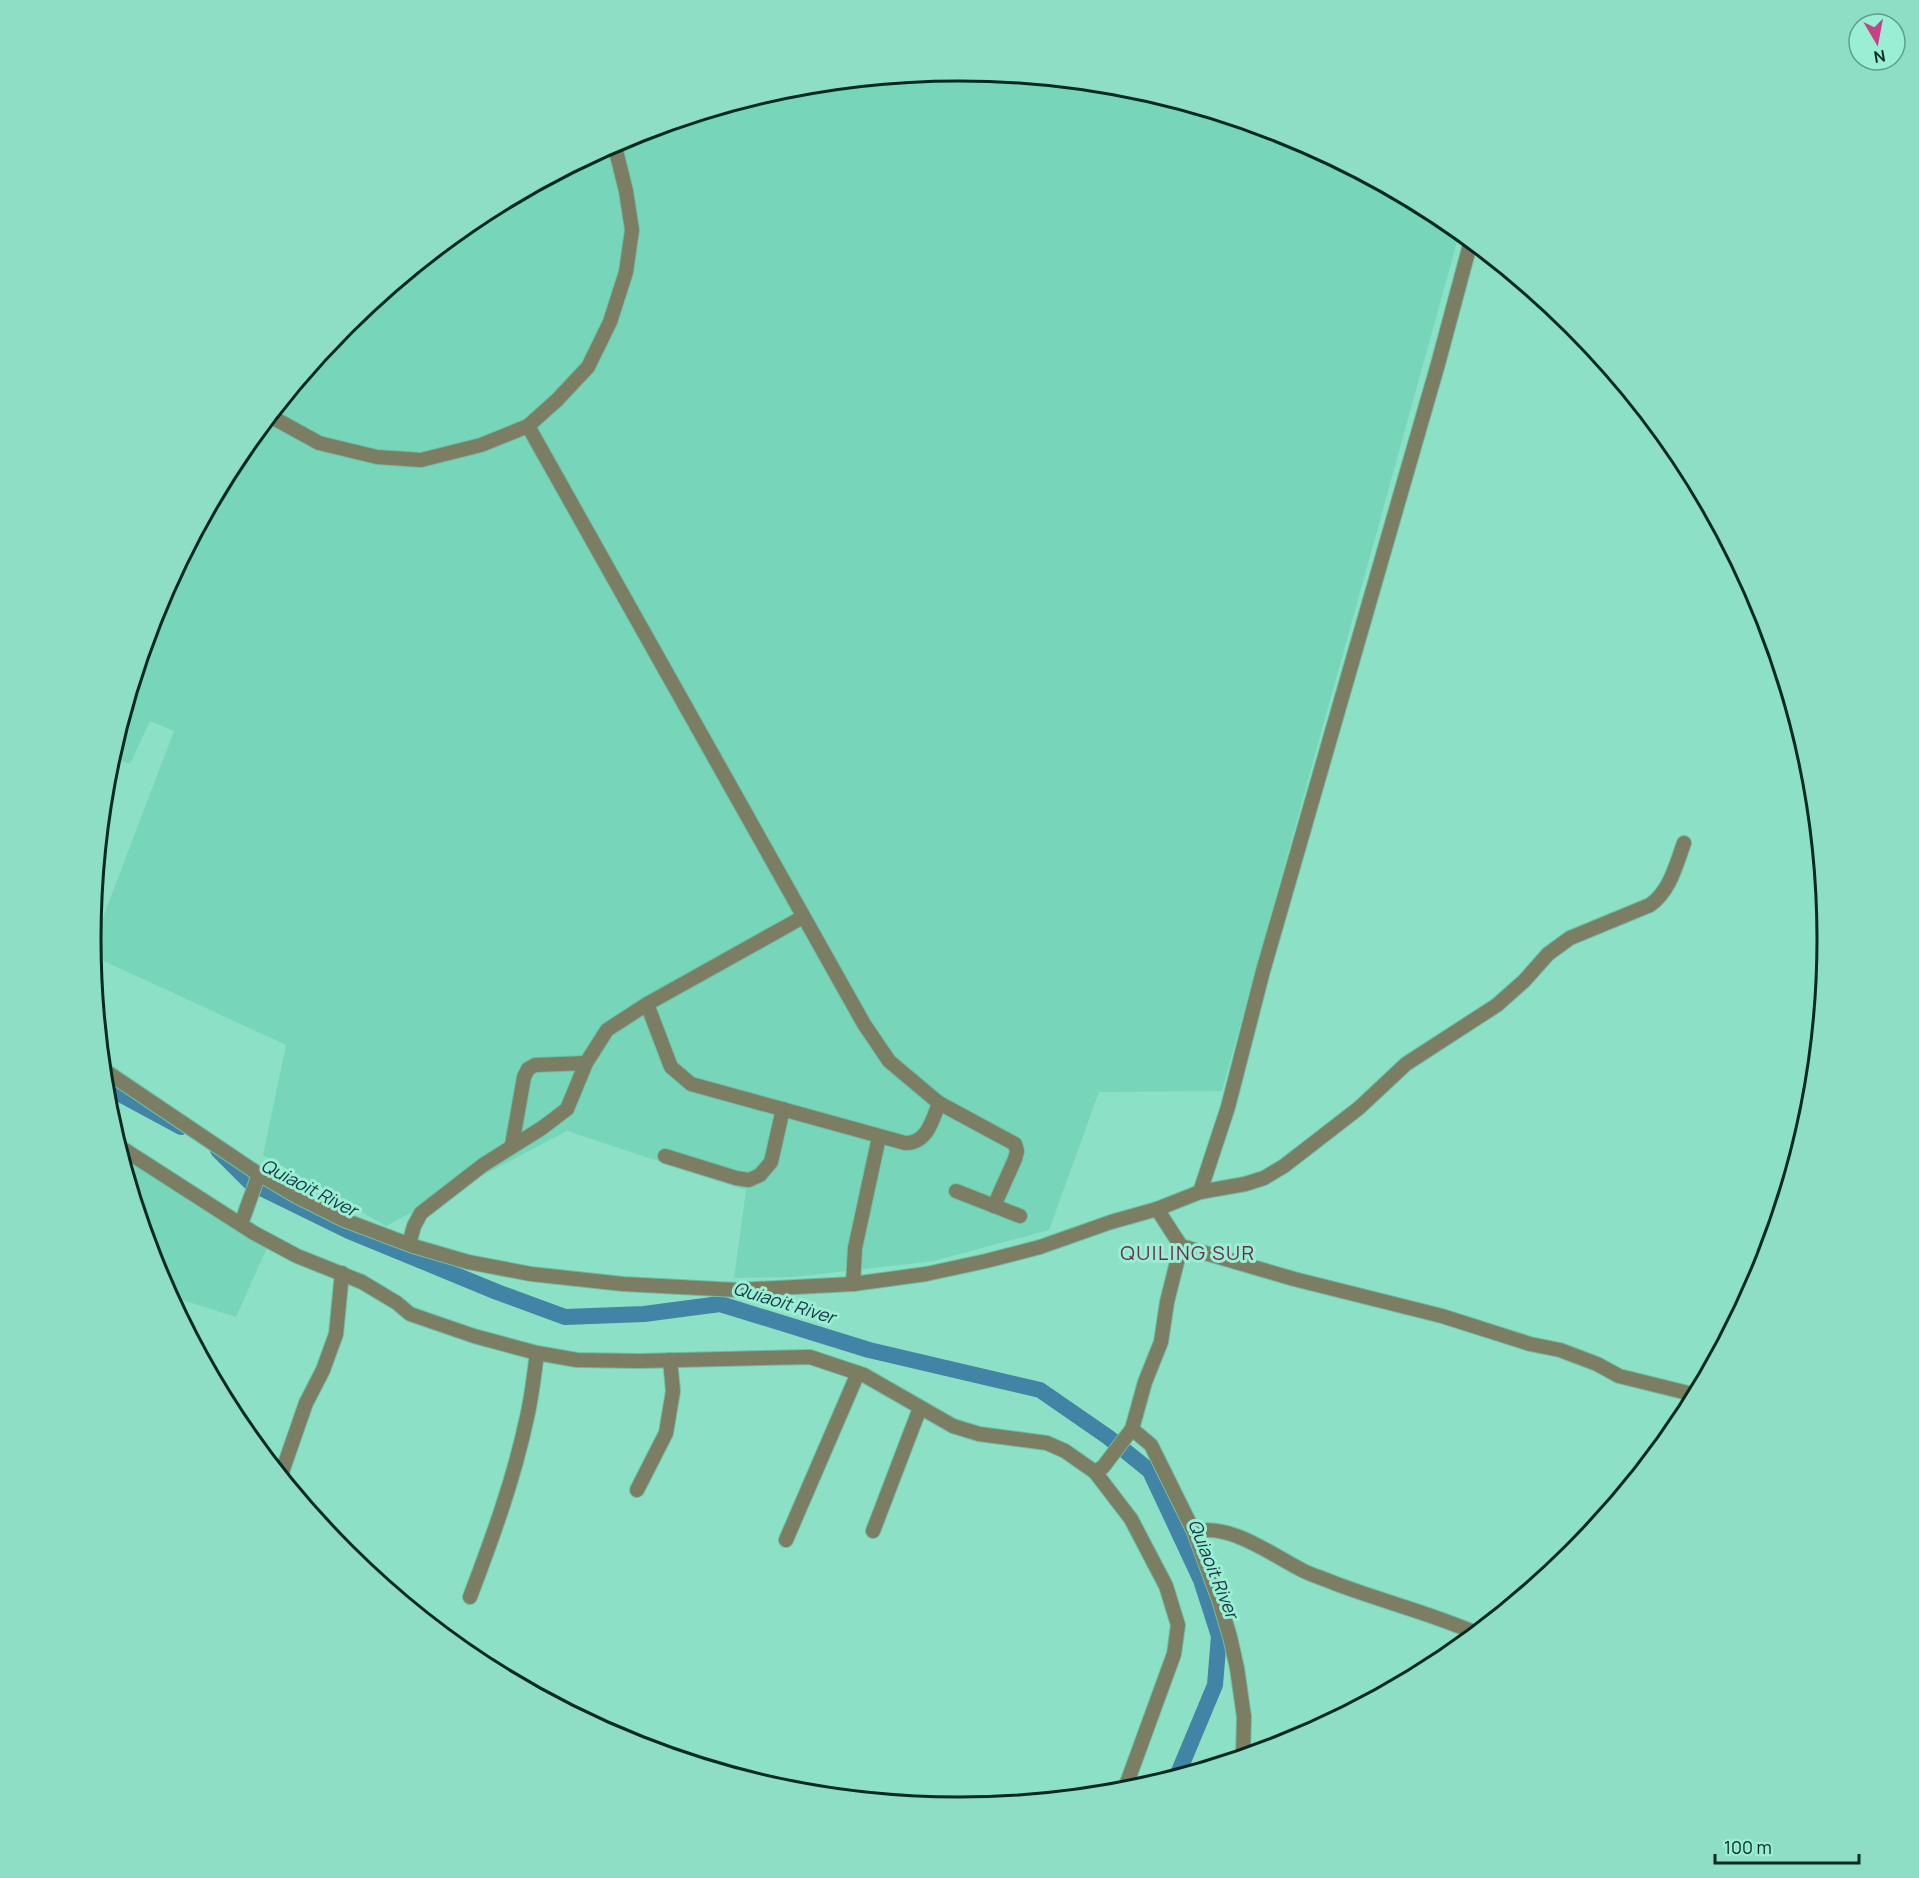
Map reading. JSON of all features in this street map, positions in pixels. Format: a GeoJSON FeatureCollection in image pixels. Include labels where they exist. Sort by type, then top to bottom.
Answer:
{"type":"FeatureCollection","features":[{"type":"Feature","properties":{"kind":"street"},"geometry":{"type":"LineString","coordinates":[[277,420],[319,443],[377,458],[421,460],[481,445],[528,426],[588,367],[610,322],[626,272],[632,230],[617,152]]}},
{"type":"Feature","properties":{"kind":"street"},"geometry":{"type":"LineString","coordinates":[[1200,1192],[1228,1107],[1263,971],[1469,249]]}},
{"type":"Feature","properties":{"kind":"street"},"geometry":{"type":"LineString","coordinates":[[528,426],[803,917],[864,1024],[889,1061],[939,1103],[1015,1144],[1016,1160],[994,1206]]}},
{"type":"Feature","properties":{"kind":"street"},"geometry":{"type":"LineString","coordinates":[[113,1076],[258,1179],[344,1220],[409,1244],[468,1262],[510,1270],[623,1284],[738,1290],[853,1284],[926,1274],[1040,1247],[1111,1222],[1157,1209],[1200,1192],[1245,1184],[1264,1178],[1284,1166],[1359,1108],[1406,1064],[1497,1005],[1524,981],[1548,954],[1570,938],[1650,905],[1661,898],[1684,843]]}},
{"type":"Feature","properties":{"kind":"street"},"geometry":{"type":"LineString","coordinates":[[409,1244],[414,1226],[422,1213],[512,1145],[542,1128],[567,1109],[586,1063],[607,1030],[646,1004],[803,917]]}},
{"type":"Feature","properties":{"kind":"street"},"geometry":{"type":"LineString","coordinates":[[646,1004],[671,1067],[691,1084],[905,1143],[914,1142],[927,1131],[939,1103]]}},
{"type":"Feature","properties":{"kind":"street"},"geometry":{"type":"LineString","coordinates":[[512,1145],[524,1077],[528,1069],[535,1065],[586,1063]]}},
{"type":"Feature","properties":{"kind":"street"},"geometry":{"type":"LineString","coordinates":[[665,1156],[736,1178],[749,1179],[760,1175],[771,1162],[783,1109]]}},
{"type":"Feature","properties":{"kind":"street"},"geometry":{"type":"LineString","coordinates":[[853,1284],[855,1248],[879,1137]]}},
{"type":"Feature","properties":{"kind":"street"},"geometry":{"type":"LineString","coordinates":[[129,1152],[243,1220],[297,1256],[362,1282],[397,1303],[410,1314],[474,1336],[537,1353],[577,1360],[810,1357],[858,1373],[953,1426],[979,1434],[1047,1443],[1099,1470],[1131,1519],[1166,1586],[1178,1625],[1174,1654],[1128,1781]]}},
{"type":"Feature","properties":{"kind":"street"},"geometry":{"type":"LineString","coordinates":[[243,1220],[258,1179]]}},
{"type":"Feature","properties":{"kind":"street"},"geometry":{"type":"LineString","coordinates":[[956,1191],[1020,1216]]}},
{"type":"Feature","properties":{"kind":"street"},"geometry":{"type":"LineString","coordinates":[[1157,1209],[1181,1246],[1294,1279],[1442,1316],[1530,1344],[1560,1350],[1597,1364],[1619,1376],[1687,1393]]}},
{"type":"Feature","properties":{"kind":"street"},"geometry":{"type":"LineString","coordinates":[[1099,1470],[1128,1434],[1161,1342],[1167,1302],[1181,1246]]}},
{"type":"Feature","properties":{"kind":"street"},"geometry":{"type":"LineString","coordinates":[[284,1467],[306,1403],[323,1370],[336,1334],[342,1273]]}},
{"type":"Feature","properties":{"kind":"street"},"geometry":{"type":"LineString","coordinates":[[470,1597],[492,1538],[516,1461],[528,1416],[537,1353]]}},
{"type":"Feature","properties":{"kind":"street"},"geometry":{"type":"LineString","coordinates":[[637,1490],[666,1432],[673,1391],[670,1360]]}},
{"type":"Feature","properties":{"kind":"street"},"geometry":{"type":"LineString","coordinates":[[786,1540],[858,1373]]}},
{"type":"Feature","properties":{"kind":"street"},"geometry":{"type":"LineString","coordinates":[[873,1531],[920,1408]]}},
{"type":"Feature","properties":{"kind":"street"},"geometry":{"type":"LineString","coordinates":[[1128,1434],[1150,1445],[1194,1532],[1230,1637],[1244,1717],[1243,1748]]}},
{"type":"Feature","properties":{"kind":"street"},"geometry":{"type":"LineString","coordinates":[[1194,1532],[1216,1530],[1248,1541],[1302,1571],[1356,1591],[1446,1619],[1468,1629]]}},
{"type":"Feature","properties":{"kind":"shaded area"},"geometry":{"type":"Polygon","coordinates":[[[960,81],[1071,88],[1127,97],[1182,110],[1288,146],[1339,169],[1388,196],[1457,241],[1222,1091],[1099,1092],[1049,1230],[934,1261],[795,1277],[734,1278],[746,1190],[567,1131],[386,1226],[263,1155],[286,1045],[102,960],[102,921],[174,731],[150,721],[130,764],[121,761],[131,717],[147,663],[190,560],[216,510],[246,462],[314,373],[353,332],[437,258],[530,196],[580,169],[631,146],[737,110],[792,97],[848,88],[960,81]]]}},
{"type":"Feature","properties":{"kind":"shaded area"},"geometry":{"type":"Polygon","coordinates":[[[131,1161],[267,1248],[236,1317],[182,1300],[147,1215],[131,1161]]]}},
{"type":"Feature","properties":{"kind":"waterway","name":"Quiaoit River"},"geometry":{"type":"LineString","coordinates":[[116,1092],[181,1127]]}},
{"type":"Feature","properties":{"kind":"waterway","name":"Quiaoit River"},"geometry":{"type":"LineString","coordinates":[[218,1150],[251,1183],[349,1231],[497,1292],[565,1317],[644,1314],[720,1304],[869,1350],[1040,1390],[1108,1437],[1150,1471],[1201,1580],[1219,1636],[1215,1685],[1180,1768]]}},
{"type":"Feature","properties":{"kind":"district","name":"QUILING SUR"},"geometry":{"type":"Point","coordinates":[1188,1253]}}]}
